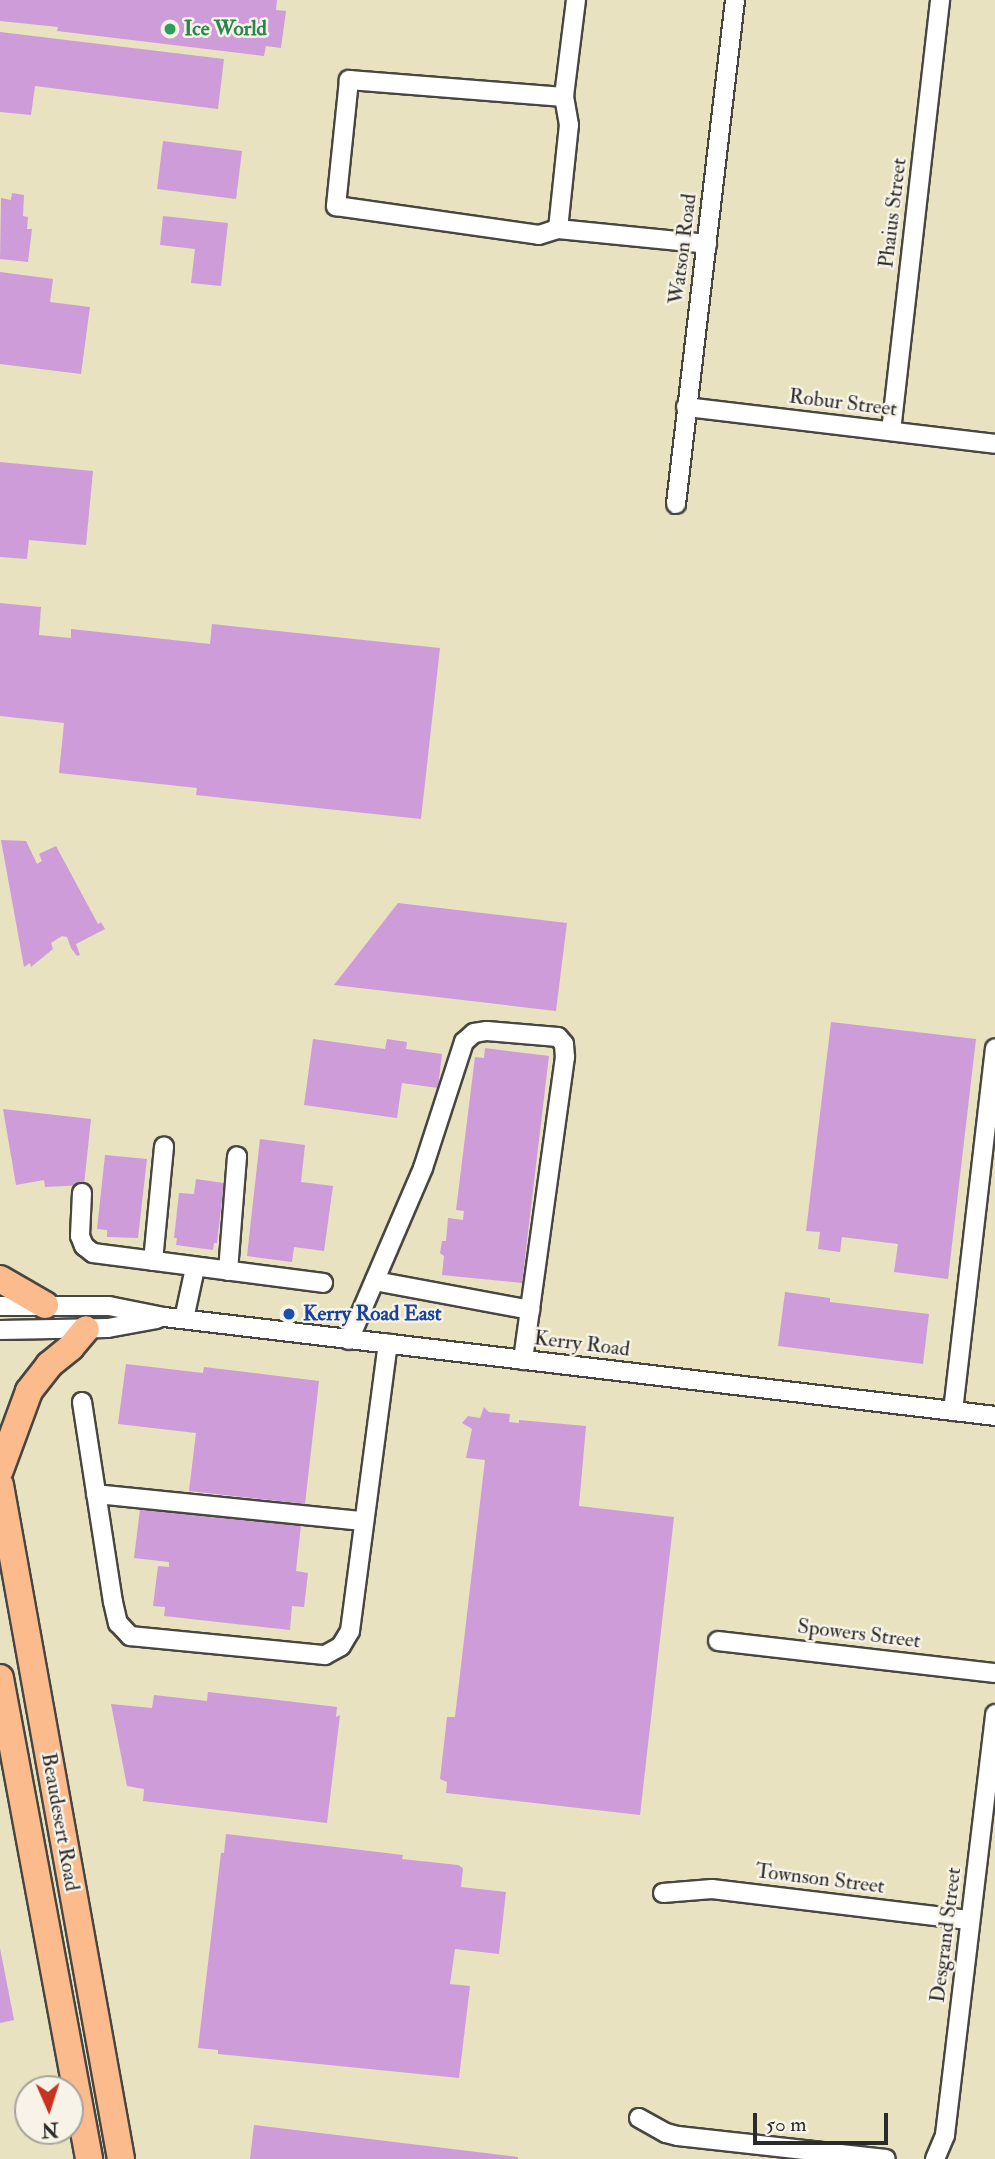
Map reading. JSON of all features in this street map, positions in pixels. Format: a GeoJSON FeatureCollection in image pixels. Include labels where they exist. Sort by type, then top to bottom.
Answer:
{"type":"FeatureCollection","features":[{"type":"Feature","properties":{"kind":"highway"},"geometry":{"type":"LineString","coordinates":[[0,1279],[45,1305]]}},
{"type":"Feature","properties":{"kind":"highway"},"geometry":{"type":"LineString","coordinates":[[0,1470],[29,1391],[43,1372],[71,1347],[86,1329]]}},
{"type":"Feature","properties":{"kind":"highway","name":"Beaudesert Road"},"geometry":{"type":"LineString","coordinates":[[0,1485],[121,2159]]}},
{"type":"Feature","properties":{"kind":"highway","name":"Beaudesert Road"},"geometry":{"type":"LineString","coordinates":[[0,1678],[89,2159]]}},
{"type":"Feature","properties":{"kind":"street"},"geometry":{"type":"LineString","coordinates":[[558,229],[569,125],[564,97],[576,0]]}},
{"type":"Feature","properties":{"kind":"street","name":"Watson Road"},"geometry":{"type":"LineString","coordinates":[[676,504],[735,0]]}},
{"type":"Feature","properties":{"kind":"street","name":"Phaius Street"},"geometry":{"type":"LineString","coordinates":[[891,431],[940,0]]}},
{"type":"Feature","properties":{"kind":"street"},"geometry":{"type":"LineString","coordinates":[[564,97],[349,80],[336,206],[539,234],[558,229],[706,244]]}},
{"type":"Feature","properties":{"kind":"street","name":"Robur Street"},"geometry":{"type":"LineString","coordinates":[[686,407],[995,444]]}},
{"type":"Feature","properties":{"kind":"street"},"geometry":{"type":"LineString","coordinates":[[349,1340],[423,1168],[464,1042],[474,1033],[487,1031],[558,1037],[564,1044],[565,1057],[523,1360]]}},
{"type":"Feature","properties":{"kind":"street"},"geometry":{"type":"LineString","coordinates":[[953,1411],[989,1143],[995,1048]]}},
{"type":"Feature","properties":{"kind":"street"},"geometry":{"type":"LineString","coordinates":[[153,1261],[164,1147]]}},
{"type":"Feature","properties":{"kind":"street"},"geometry":{"type":"LineString","coordinates":[[228,1272],[237,1156]]}},
{"type":"Feature","properties":{"kind":"street"},"geometry":{"type":"LineString","coordinates":[[82,1193],[80,1236],[84,1246],[93,1253],[323,1283]]}},
{"type":"Feature","properties":{"kind":"street"},"geometry":{"type":"LineString","coordinates":[[184,1319],[195,1268]]}},
{"type":"Feature","properties":{"kind":"street"},"geometry":{"type":"LineString","coordinates":[[376,1281],[530,1310]]}},
{"type":"Feature","properties":{"kind":"street","name":"Kerry Road"},"geometry":{"type":"LineString","coordinates":[[0,1306],[109,1306],[164,1317],[388,1345],[995,1416]]}},
{"type":"Feature","properties":{"kind":"street","name":"Kerry Road"},"geometry":{"type":"LineString","coordinates":[[0,1330],[86,1329],[164,1317]]}},
{"type":"Feature","properties":{"kind":"street"},"geometry":{"type":"LineString","coordinates":[[82,1402],[118,1623],[130,1636],[325,1655],[341,1646],[350,1631],[388,1345]]}},
{"type":"Feature","properties":{"kind":"street"},"geometry":{"type":"LineString","coordinates":[[96,1494],[364,1521]]}},
{"type":"Feature","properties":{"kind":"street","name":"Spowers Street"},"geometry":{"type":"LineString","coordinates":[[718,1641],[995,1673]]}},
{"type":"Feature","properties":{"kind":"street","name":"Desgrand Street"},"geometry":{"type":"LineString","coordinates":[[935,2159],[945,2135],[995,1714]]}},
{"type":"Feature","properties":{"kind":"street","name":"Townson Street"},"geometry":{"type":"LineString","coordinates":[[663,1893],[684,1889],[712,1889],[971,1920]]}},
{"type":"Feature","properties":{"kind":"street"},"geometry":{"type":"LineString","coordinates":[[639,2119],[678,2136],[886,2159]]}},
{"type":"Feature","properties":{"kind":"building","name":"Ice World"},"geometry":{"type":"Polygon","coordinates":[[[0,0],[277,0],[276,10],[286,11],[281,48],[266,46],[264,56],[57,31],[58,27],[0,21],[0,0]]]}},
{"type":"Feature","properties":{"kind":"building"},"geometry":{"type":"Polygon","coordinates":[[[0,32],[224,59],[218,109],[35,86],[31,115],[0,112],[0,32]]]}},
{"type":"Feature","properties":{"kind":"building"},"geometry":{"type":"Polygon","coordinates":[[[163,141],[242,151],[236,199],[157,189],[163,141]]]}},
{"type":"Feature","properties":{"kind":"building"},"geometry":{"type":"Polygon","coordinates":[[[12,193],[24,195],[23,216],[28,217],[27,229],[32,229],[28,262],[0,259],[1,198],[11,200],[12,193]]]}},
{"type":"Feature","properties":{"kind":"building"},"geometry":{"type":"Polygon","coordinates":[[[163,216],[228,223],[221,286],[191,283],[195,249],[160,245],[163,216]]]}},
{"type":"Feature","properties":{"kind":"building"},"geometry":{"type":"Polygon","coordinates":[[[0,272],[53,279],[50,302],[90,307],[81,374],[0,364],[0,272]]]}},
{"type":"Feature","properties":{"kind":"building"},"geometry":{"type":"Polygon","coordinates":[[[0,462],[93,471],[86,545],[29,540],[27,559],[0,557],[0,462]]]}},
{"type":"Feature","properties":{"kind":"building"},"geometry":{"type":"Polygon","coordinates":[[[0,603],[41,607],[39,635],[71,638],[71,629],[210,644],[212,624],[440,648],[421,819],[196,795],[197,788],[59,773],[64,723],[0,716],[0,603]]]}},
{"type":"Feature","properties":{"kind":"building"},"geometry":{"type":"Polygon","coordinates":[[[1,840],[26,841],[37,864],[42,861],[39,854],[56,846],[98,924],[101,922],[105,929],[76,944],[80,955],[77,956],[71,948],[67,937],[62,936],[51,943],[53,949],[31,967],[30,963],[24,967],[1,840]]]}},
{"type":"Feature","properties":{"kind":"building"},"geometry":{"type":"Polygon","coordinates":[[[398,903],[567,923],[556,1011],[334,985],[398,903]]]}},
{"type":"Feature","properties":{"kind":"building"},"geometry":{"type":"Polygon","coordinates":[[[831,1022],[976,1039],[948,1279],[894,1272],[898,1244],[842,1237],[840,1252],[818,1249],[820,1232],[806,1231],[831,1022]]]}},
{"type":"Feature","properties":{"kind":"building"},"geometry":{"type":"Polygon","coordinates":[[[313,1039],[385,1049],[387,1039],[407,1042],[406,1049],[442,1054],[438,1088],[402,1083],[397,1118],[304,1105],[313,1039]]]}},
{"type":"Feature","properties":{"kind":"building"},"geometry":{"type":"Polygon","coordinates":[[[485,1048],[549,1056],[522,1283],[442,1275],[444,1256],[440,1253],[442,1241],[446,1241],[448,1218],[463,1220],[464,1211],[456,1210],[475,1057],[484,1058],[485,1048]]]}},
{"type":"Feature","properties":{"kind":"building"},"geometry":{"type":"Polygon","coordinates":[[[3,1109],[91,1119],[84,1185],[45,1187],[44,1180],[16,1185],[3,1109]]]}},
{"type":"Feature","properties":{"kind":"building"},"geometry":{"type":"Polygon","coordinates":[[[260,1139],[305,1145],[301,1182],[333,1186],[324,1251],[294,1247],[292,1262],[247,1256],[260,1139]]]}},
{"type":"Feature","properties":{"kind":"building"},"geometry":{"type":"Polygon","coordinates":[[[105,1155],[147,1159],[138,1238],[107,1237],[107,1230],[97,1229],[105,1155]]]}},
{"type":"Feature","properties":{"kind":"building"},"geometry":{"type":"Polygon","coordinates":[[[196,1179],[224,1183],[217,1243],[214,1243],[213,1250],[176,1245],[177,1238],[174,1238],[179,1193],[194,1194],[196,1179]]]}},
{"type":"Feature","properties":{"kind":"building"},"geometry":{"type":"Polygon","coordinates":[[[785,1292],[830,1298],[830,1302],[929,1314],[923,1364],[778,1346],[785,1292]]]}},
{"type":"Feature","properties":{"kind":"building"},"geometry":{"type":"Polygon","coordinates":[[[126,1364],[203,1373],[204,1367],[319,1381],[305,1504],[189,1491],[196,1433],[118,1424],[126,1364]]]}},
{"type":"Feature","properties":{"kind":"building"},"geometry":{"type":"Polygon","coordinates":[[[484,1407],[489,1412],[510,1414],[509,1422],[519,1423],[519,1420],[586,1426],[579,1506],[674,1517],[640,1815],[446,1793],[447,1782],[440,1779],[447,1717],[455,1717],[485,1460],[466,1458],[472,1429],[462,1423],[468,1416],[480,1418],[484,1407]]]}},
{"type":"Feature","properties":{"kind":"building"},"geometry":{"type":"Polygon","coordinates":[[[140,1509],[301,1525],[296,1571],[308,1573],[304,1607],[292,1606],[290,1630],[164,1616],[165,1607],[153,1606],[158,1566],[169,1567],[169,1562],[134,1558],[140,1509]]]}},
{"type":"Feature","properties":{"kind":"building"},"geometry":{"type":"Polygon","coordinates":[[[208,1692],[337,1707],[336,1717],[340,1715],[327,1823],[143,1801],[144,1789],[127,1786],[111,1704],[152,1708],[154,1695],[207,1701],[208,1692]]]}},
{"type":"Feature","properties":{"kind":"building"},"geometry":{"type":"Polygon","coordinates":[[[226,1834],[403,1855],[402,1859],[458,1865],[463,1868],[461,1887],[506,1892],[499,1954],[455,1949],[450,1984],[470,1986],[459,2078],[218,2054],[218,2050],[198,2048],[221,1853],[224,1853],[226,1834]]]}},
{"type":"Feature","properties":{"kind":"building"},"geometry":{"type":"Polygon","coordinates":[[[0,1948],[14,2020],[0,2023],[0,1948]]]}},
{"type":"Feature","properties":{"kind":"building"},"geometry":{"type":"Polygon","coordinates":[[[254,2125],[518,2157],[518,2159],[250,2159],[254,2125]]]}},
{"type":"Feature","properties":{"kind":"place","name":"Ice World"},"geometry":{"type":"Point","coordinates":[170,29]}},
{"type":"Feature","properties":{"kind":"place","name":"Kerry Road East"},"geometry":{"type":"Point","coordinates":[289,1314]}}]}
